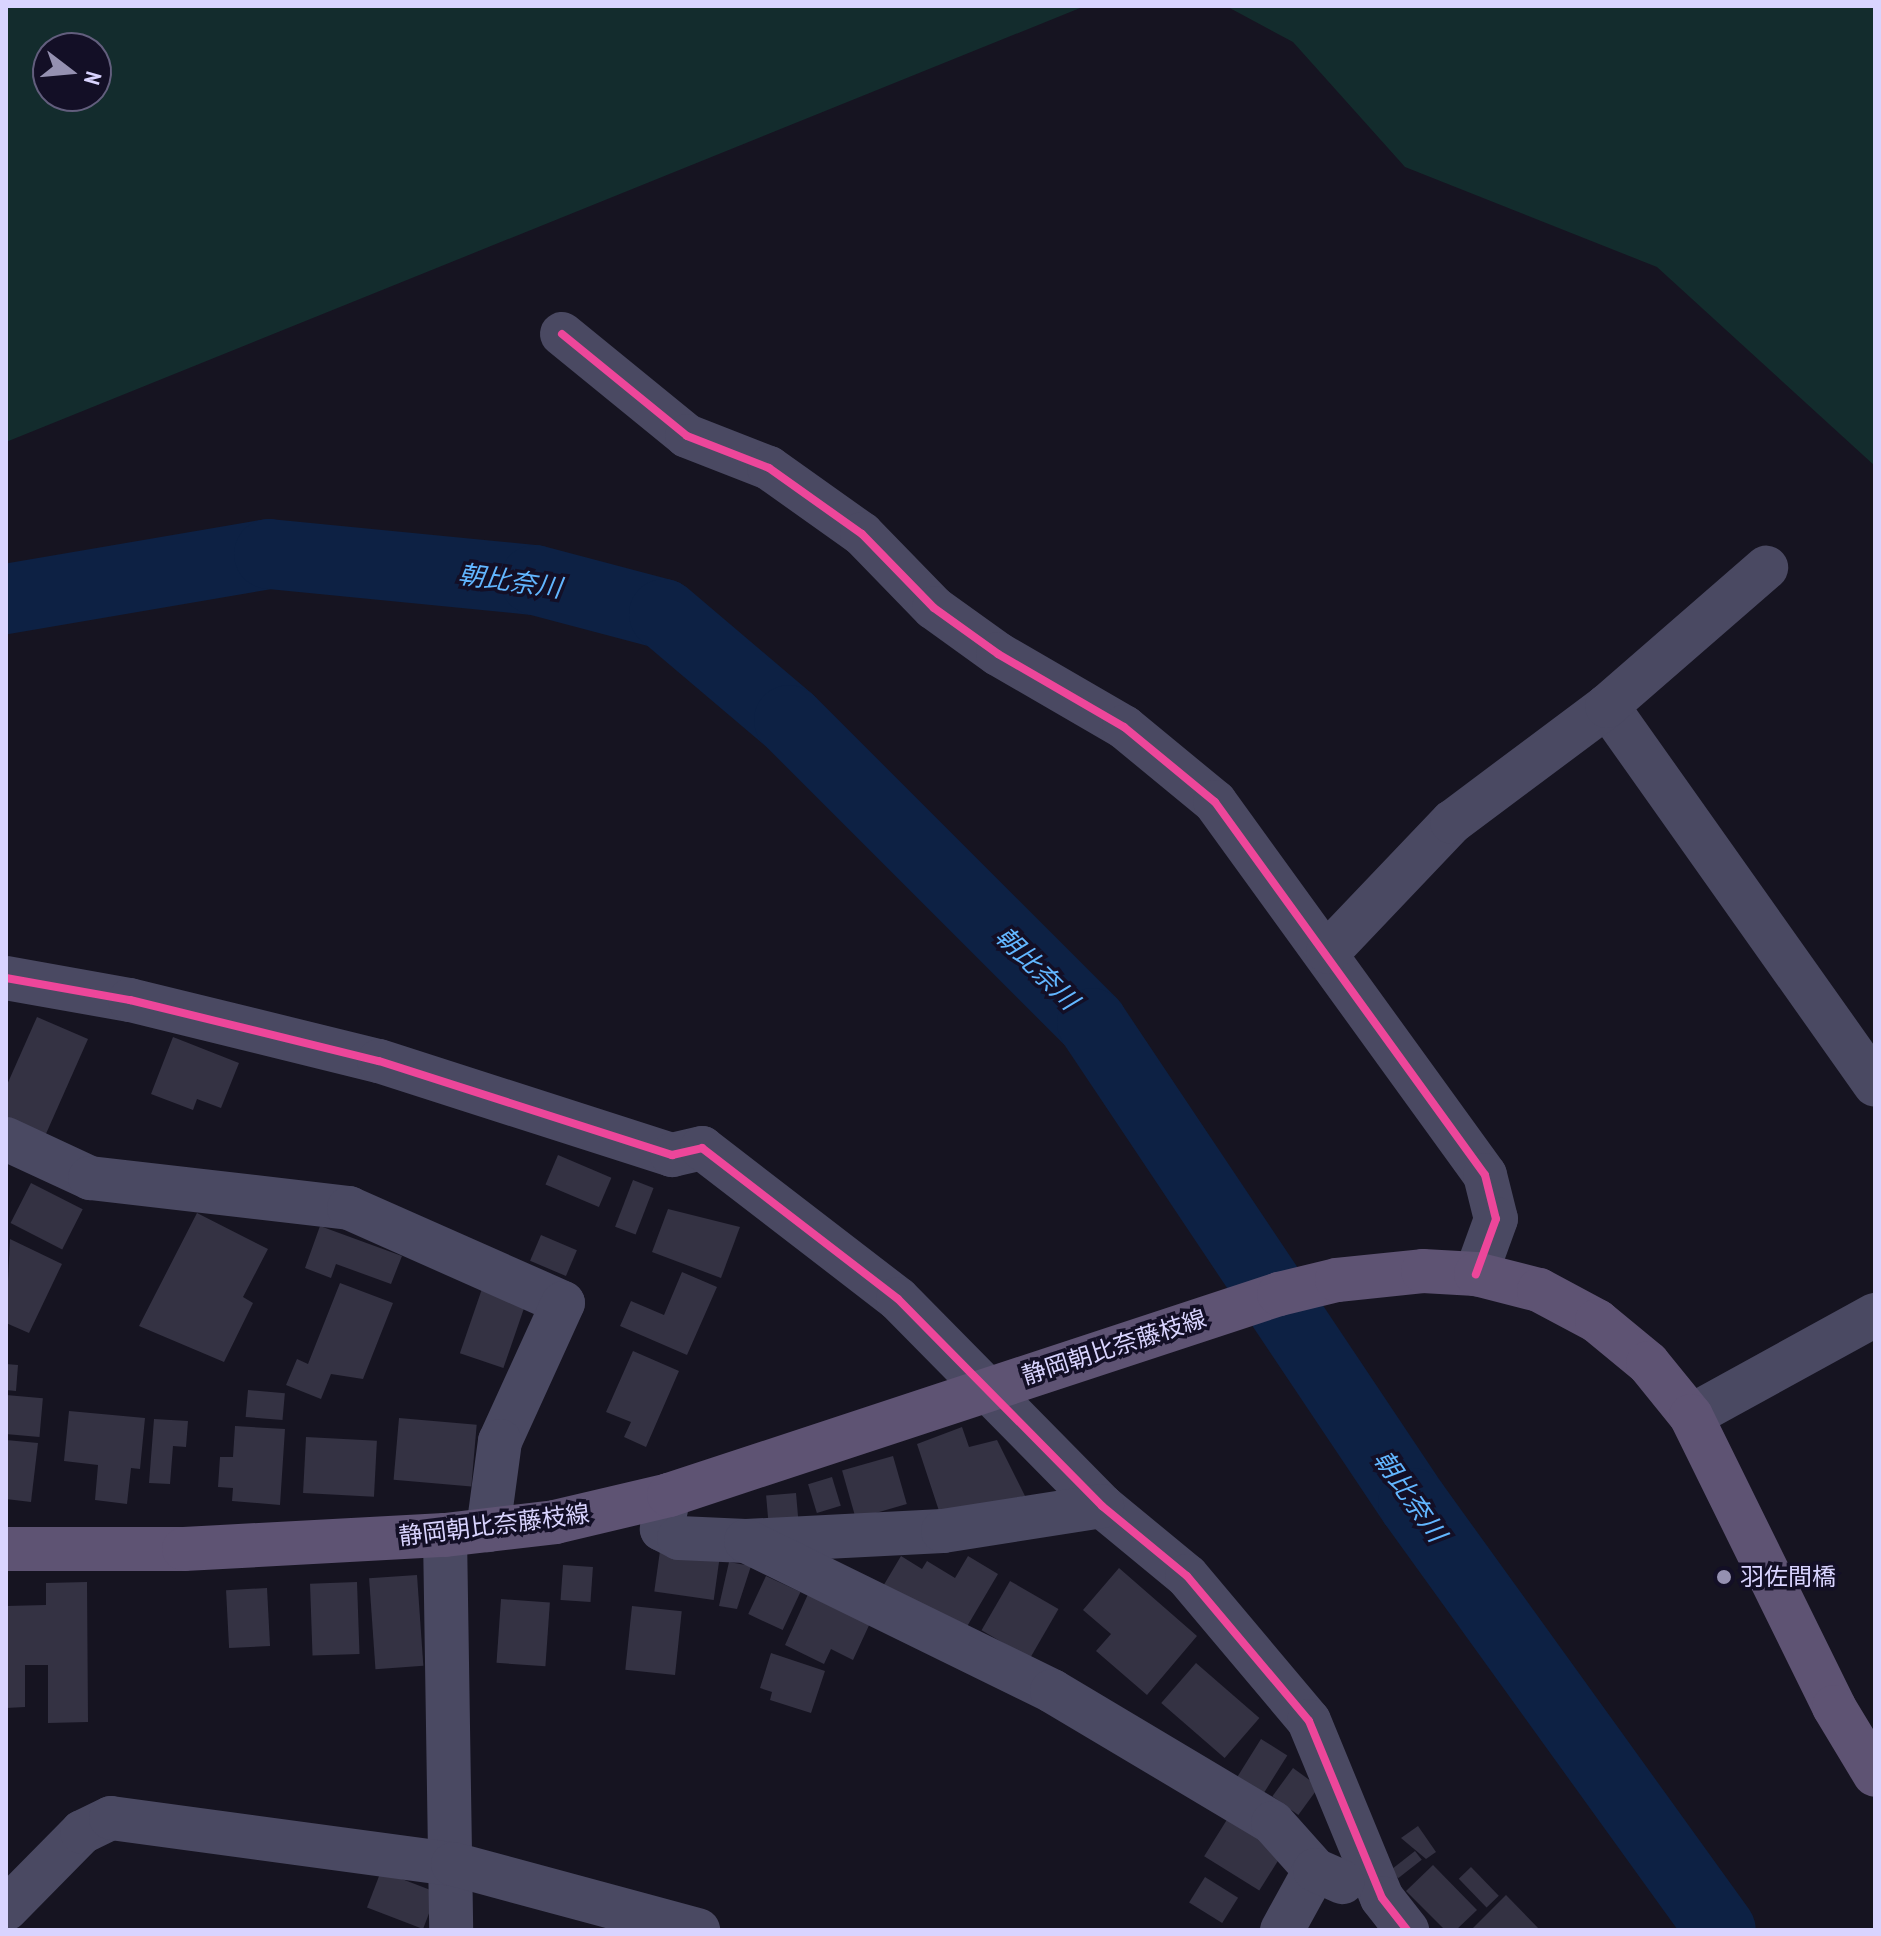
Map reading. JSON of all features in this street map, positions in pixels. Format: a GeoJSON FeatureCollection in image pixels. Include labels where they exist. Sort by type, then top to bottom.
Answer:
{"type":"FeatureCollection","features":[{"type":"Feature","properties":{"kind":"main road","name":"静岡朝比奈藤枝線"},"geometry":{"type":"LineString","coordinates":[[6,1549],[184,1549],[445,1535],[555,1522],[669,1495],[1279,1294],[1337,1280],[1423,1271],[1476,1274],[1539,1290],[1597,1321],[1648,1363],[1691,1416],[1834,1707],[1875,1775]]}},
{"type":"Feature","properties":{"kind":"street"},"geometry":{"type":"LineString","coordinates":[[562,334],[687,436],[769,468],[862,534],[934,608],[998,654],[1124,727],[1215,802],[1328,952],[1485,1175],[1496,1219],[1476,1274]]}},
{"type":"Feature","properties":{"kind":"street"},"geometry":{"type":"LineString","coordinates":[[1328,952],[1452,822],[1607,706],[1766,568]]}},
{"type":"Feature","properties":{"kind":"street"},"geometry":{"type":"LineString","coordinates":[[1607,706],[1875,1085]]}},
{"type":"Feature","properties":{"kind":"street"},"geometry":{"type":"LineString","coordinates":[[6,978],[130,1000],[379,1061],[672,1155],[702,1148],[898,1299],[992,1387],[1102,1506],[1187,1576],[1309,1721],[1394,1914]]}},
{"type":"Feature","properties":{"kind":"street"},"geometry":{"type":"LineString","coordinates":[[6,1139],[90,1178],[349,1208],[563,1303],[500,1441],[488,1530]]}},
{"type":"Feature","properties":{"kind":"street"},"geometry":{"type":"LineString","coordinates":[[1691,1416],[1875,1315]]}},
{"type":"Feature","properties":{"kind":"street"},"geometry":{"type":"LineString","coordinates":[[669,1495],[662,1529],[679,1538],[746,1541],[943,1531],[1102,1506]]}},
{"type":"Feature","properties":{"kind":"street"},"geometry":{"type":"LineString","coordinates":[[445,1535],[453,1864],[451,1930]]}},
{"type":"Feature","properties":{"kind":"street"},"geometry":{"type":"LineString","coordinates":[[746,1541],[1052,1691],[1273,1823],[1315,1870],[1394,1914]]}},
{"type":"Feature","properties":{"kind":"street"},"geometry":{"type":"LineString","coordinates":[[6,1909],[82,1832],[111,1818],[453,1864],[698,1930]]}},
{"type":"Feature","properties":{"kind":"street"},"geometry":{"type":"LineString","coordinates":[[1282,1930],[1315,1870]]}},
{"type":"Feature","properties":{"kind":"green space"},"geometry":{"type":"Polygon","coordinates":[[[6,6],[1085,6],[6,442],[6,6]]]}},
{"type":"Feature","properties":{"kind":"green space"},"geometry":{"type":"Polygon","coordinates":[[[1226,6],[1875,6],[1875,466],[1657,267],[1405,167],[1293,42],[1226,6]]]}},
{"type":"Feature","properties":{"kind":"building"},"geometry":{"type":"Polygon","coordinates":[[[37,1017],[88,1039],[45,1136],[6,1119],[6,1087],[37,1017]]]}},
{"type":"Feature","properties":{"kind":"building"},"geometry":{"type":"Polygon","coordinates":[[[173,1037],[239,1063],[221,1108],[197,1099],[193,1110],[151,1094],[173,1037]]]}},
{"type":"Feature","properties":{"kind":"building"},"geometry":{"type":"Polygon","coordinates":[[[558,1155],[611,1178],[599,1207],[545,1184],[558,1155]]]}},
{"type":"Feature","properties":{"kind":"building"},"geometry":{"type":"Polygon","coordinates":[[[633,1180],[654,1188],[636,1235],[615,1227],[633,1180]]]}},
{"type":"Feature","properties":{"kind":"building"},"geometry":{"type":"Polygon","coordinates":[[[31,1183],[83,1209],[62,1249],[11,1223],[31,1183]]]}},
{"type":"Feature","properties":{"kind":"building"},"geometry":{"type":"Polygon","coordinates":[[[668,1209],[740,1227],[721,1278],[652,1252],[668,1209]]]}},
{"type":"Feature","properties":{"kind":"building"},"geometry":{"type":"Polygon","coordinates":[[[197,1213],[268,1249],[243,1297],[253,1303],[224,1362],[139,1326],[197,1213]]]}},
{"type":"Feature","properties":{"kind":"building"},"geometry":{"type":"Polygon","coordinates":[[[320,1226],[402,1256],[391,1284],[336,1264],[331,1278],[305,1268],[320,1226]]]}},
{"type":"Feature","properties":{"kind":"building"},"geometry":{"type":"Polygon","coordinates":[[[541,1235],[577,1250],[566,1276],[530,1261],[541,1235]]]}},
{"type":"Feature","properties":{"kind":"building"},"geometry":{"type":"Polygon","coordinates":[[[10,1239],[62,1264],[29,1333],[6,1323],[10,1239]]]}},
{"type":"Feature","properties":{"kind":"building"},"geometry":{"type":"Polygon","coordinates":[[[682,1272],[717,1287],[687,1355],[620,1326],[631,1301],[664,1315],[682,1272]]]}},
{"type":"Feature","properties":{"kind":"building"},"geometry":{"type":"Polygon","coordinates":[[[340,1283],[393,1303],[363,1379],[331,1374],[321,1399],[286,1385],[297,1359],[308,1364],[340,1283]]]}},
{"type":"Feature","properties":{"kind":"building"},"geometry":{"type":"Polygon","coordinates":[[[483,1286],[526,1301],[503,1368],[460,1353],[483,1286]]]}},
{"type":"Feature","properties":{"kind":"building"},"geometry":{"type":"Polygon","coordinates":[[[633,1351],[679,1371],[646,1447],[624,1437],[631,1422],[606,1412],[633,1351]]]}},
{"type":"Feature","properties":{"kind":"building"},"geometry":{"type":"Polygon","coordinates":[[[6,1364],[18,1365],[16,1391],[6,1390],[6,1364]]]}},
{"type":"Feature","properties":{"kind":"building"},"geometry":{"type":"Polygon","coordinates":[[[248,1390],[285,1393],[283,1420],[246,1417],[248,1390]]]}},
{"type":"Feature","properties":{"kind":"building"},"geometry":{"type":"Polygon","coordinates":[[[6,1395],[43,1398],[39,1437],[6,1434],[6,1395]]]}},
{"type":"Feature","properties":{"kind":"building"},"geometry":{"type":"Polygon","coordinates":[[[69,1411],[145,1418],[140,1469],[131,1468],[127,1504],[95,1500],[98,1465],[64,1461],[69,1411]]]}},
{"type":"Feature","properties":{"kind":"building"},"geometry":{"type":"Polygon","coordinates":[[[399,1418],[477,1425],[471,1487],[394,1480],[399,1418]]]}},
{"type":"Feature","properties":{"kind":"building"},"geometry":{"type":"Polygon","coordinates":[[[154,1419],[188,1421],[186,1447],[173,1446],[170,1484],[149,1483],[154,1419]]]}},
{"type":"Feature","properties":{"kind":"building"},"geometry":{"type":"Polygon","coordinates":[[[235,1426],[285,1429],[280,1505],[232,1501],[233,1488],[218,1487],[220,1457],[233,1457],[235,1426]]]}},
{"type":"Feature","properties":{"kind":"building"},"geometry":{"type":"Polygon","coordinates":[[[962,1427],[969,1447],[997,1440],[1025,1496],[940,1514],[917,1444],[962,1427]]]}},
{"type":"Feature","properties":{"kind":"building"},"geometry":{"type":"Polygon","coordinates":[[[306,1437],[377,1441],[374,1497],[303,1493],[306,1437]]]}},
{"type":"Feature","properties":{"kind":"building"},"geometry":{"type":"Polygon","coordinates":[[[6,1440],[38,1443],[31,1502],[6,1499],[6,1440]]]}},
{"type":"Feature","properties":{"kind":"building"},"geometry":{"type":"Polygon","coordinates":[[[893,1456],[907,1504],[856,1519],[842,1471],[893,1456]]]}},
{"type":"Feature","properties":{"kind":"building"},"geometry":{"type":"Polygon","coordinates":[[[832,1477],[841,1506],[817,1513],[808,1484],[832,1477]]]}},
{"type":"Feature","properties":{"kind":"building"},"geometry":{"type":"Polygon","coordinates":[[[796,1493],[798,1517],[768,1520],[766,1496],[796,1493]]]}},
{"type":"Feature","properties":{"kind":"building"},"geometry":{"type":"Polygon","coordinates":[[[660,1551],[719,1559],[714,1600],[654,1592],[660,1551]]]}},
{"type":"Feature","properties":{"kind":"building"},"geometry":{"type":"Polygon","coordinates":[[[901,1556],[922,1569],[927,1561],[955,1578],[968,1556],[998,1574],[962,1635],[882,1588],[901,1556]]]}},
{"type":"Feature","properties":{"kind":"building"},"geometry":{"type":"Polygon","coordinates":[[[729,1562],[751,1566],[737,1609],[719,1606],[729,1562]]]}},
{"type":"Feature","properties":{"kind":"building"},"geometry":{"type":"Polygon","coordinates":[[[563,1565],[593,1567],[590,1602],[561,1600],[563,1565]]]}},
{"type":"Feature","properties":{"kind":"building"},"geometry":{"type":"Polygon","coordinates":[[[1119,1568],[1197,1636],[1147,1695],[1096,1651],[1111,1634],[1083,1610],[1119,1568]]]}},
{"type":"Feature","properties":{"kind":"building"},"geometry":{"type":"Polygon","coordinates":[[[417,1575],[423,1666],[375,1669],[369,1578],[417,1575]]]}},
{"type":"Feature","properties":{"kind":"building"},"geometry":{"type":"Polygon","coordinates":[[[766,1576],[800,1592],[783,1630],[748,1614],[766,1576]]]}},
{"type":"Feature","properties":{"kind":"building"},"geometry":{"type":"Polygon","coordinates":[[[1010,1581],[1058,1609],[1030,1658],[982,1630],[1010,1581]]]}},
{"type":"Feature","properties":{"kind":"building"},"geometry":{"type":"Polygon","coordinates":[[[87,1582],[88,1722],[48,1723],[48,1665],[25,1665],[25,1707],[6,1708],[6,1606],[46,1605],[46,1583],[87,1582]]]}},
{"type":"Feature","properties":{"kind":"building"},"geometry":{"type":"Polygon","coordinates":[[[357,1582],[360,1654],[313,1656],[310,1584],[357,1582]]]}},
{"type":"Feature","properties":{"kind":"building"},"geometry":{"type":"Polygon","coordinates":[[[267,1588],[270,1646],[229,1648],[226,1590],[267,1588]]]}},
{"type":"Feature","properties":{"kind":"building"},"geometry":{"type":"Polygon","coordinates":[[[809,1592],[871,1621],[853,1660],[831,1649],[824,1664],[785,1645],[809,1592]]]}},
{"type":"Feature","properties":{"kind":"building"},"geometry":{"type":"Polygon","coordinates":[[[501,1599],[550,1602],[545,1666],[497,1663],[501,1599]]]}},
{"type":"Feature","properties":{"kind":"building"},"geometry":{"type":"Polygon","coordinates":[[[632,1606],[682,1611],[675,1675],[625,1670],[632,1606]]]}},
{"type":"Feature","properties":{"kind":"building"},"geometry":{"type":"Polygon","coordinates":[[[771,1653],[825,1671],[811,1713],[770,1700],[772,1692],[760,1688],[771,1653]]]}},
{"type":"Feature","properties":{"kind":"building"},"geometry":{"type":"Polygon","coordinates":[[[1196,1663],[1259,1718],[1225,1758],[1161,1703],[1196,1663]]]}},
{"type":"Feature","properties":{"kind":"building"},"geometry":{"type":"Polygon","coordinates":[[[1261,1739],[1287,1755],[1262,1796],[1236,1780],[1261,1739]]]}},
{"type":"Feature","properties":{"kind":"building"},"geometry":{"type":"Polygon","coordinates":[[[1293,1768],[1319,1787],[1298,1815],[1272,1796],[1293,1768]]]}},
{"type":"Feature","properties":{"kind":"building"},"geometry":{"type":"Polygon","coordinates":[[[1228,1818],[1283,1852],[1259,1891],[1204,1856],[1228,1818]]]}},
{"type":"Feature","properties":{"kind":"building"},"geometry":{"type":"Polygon","coordinates":[[[1418,1826],[1436,1852],[1426,1859],[1401,1838],[1418,1826]]]}},
{"type":"Feature","properties":{"kind":"building"},"geometry":{"type":"Polygon","coordinates":[[[1415,1851],[1422,1860],[1398,1878],[1391,1869],[1415,1851]]]}},
{"type":"Feature","properties":{"kind":"building"},"geometry":{"type":"Polygon","coordinates":[[[1433,1865],[1477,1910],[1456,1930],[1445,1930],[1406,1891],[1433,1865]]]}},
{"type":"Feature","properties":{"kind":"building"},"geometry":{"type":"Polygon","coordinates":[[[1471,1867],[1499,1896],[1487,1908],[1459,1879],[1471,1867]]]}},
{"type":"Feature","properties":{"kind":"building"},"geometry":{"type":"Polygon","coordinates":[[[381,1871],[437,1893],[423,1929],[367,1907],[381,1871]]]}},
{"type":"Feature","properties":{"kind":"building"},"geometry":{"type":"Polygon","coordinates":[[[1205,1877],[1238,1898],[1222,1923],[1189,1902],[1205,1877]]]}},
{"type":"Feature","properties":{"kind":"building"},"geometry":{"type":"Polygon","coordinates":[[[1506,1895],[1540,1930],[1471,1930],[1506,1895]]]}},
{"type":"Feature","properties":{"kind":"waterway","name":"朝比奈川"},"geometry":{"type":"LineString","coordinates":[[6,599],[269,554],[535,580],[664,614],[789,720],[1092,1023],[1413,1503],[1721,1930]]}},
{"type":"Feature","properties":{"kind":"cycle path"},"geometry":{"type":"LineString","coordinates":[[562,334],[687,436],[769,468],[862,534],[934,608],[998,654],[1124,727],[1215,802],[1485,1175],[1496,1219],[1476,1274]]}},
{"type":"Feature","properties":{"kind":"cycle path"},"geometry":{"type":"LineString","coordinates":[[6,978],[130,1000],[379,1061],[672,1155],[702,1148],[898,1299],[1102,1506],[1187,1576],[1309,1721],[1382,1898],[1407,1930]]}},
{"type":"Feature","properties":{"kind":"place","name":"羽佐間橋"},"geometry":{"type":"Point","coordinates":[1724,1577]}}]}
